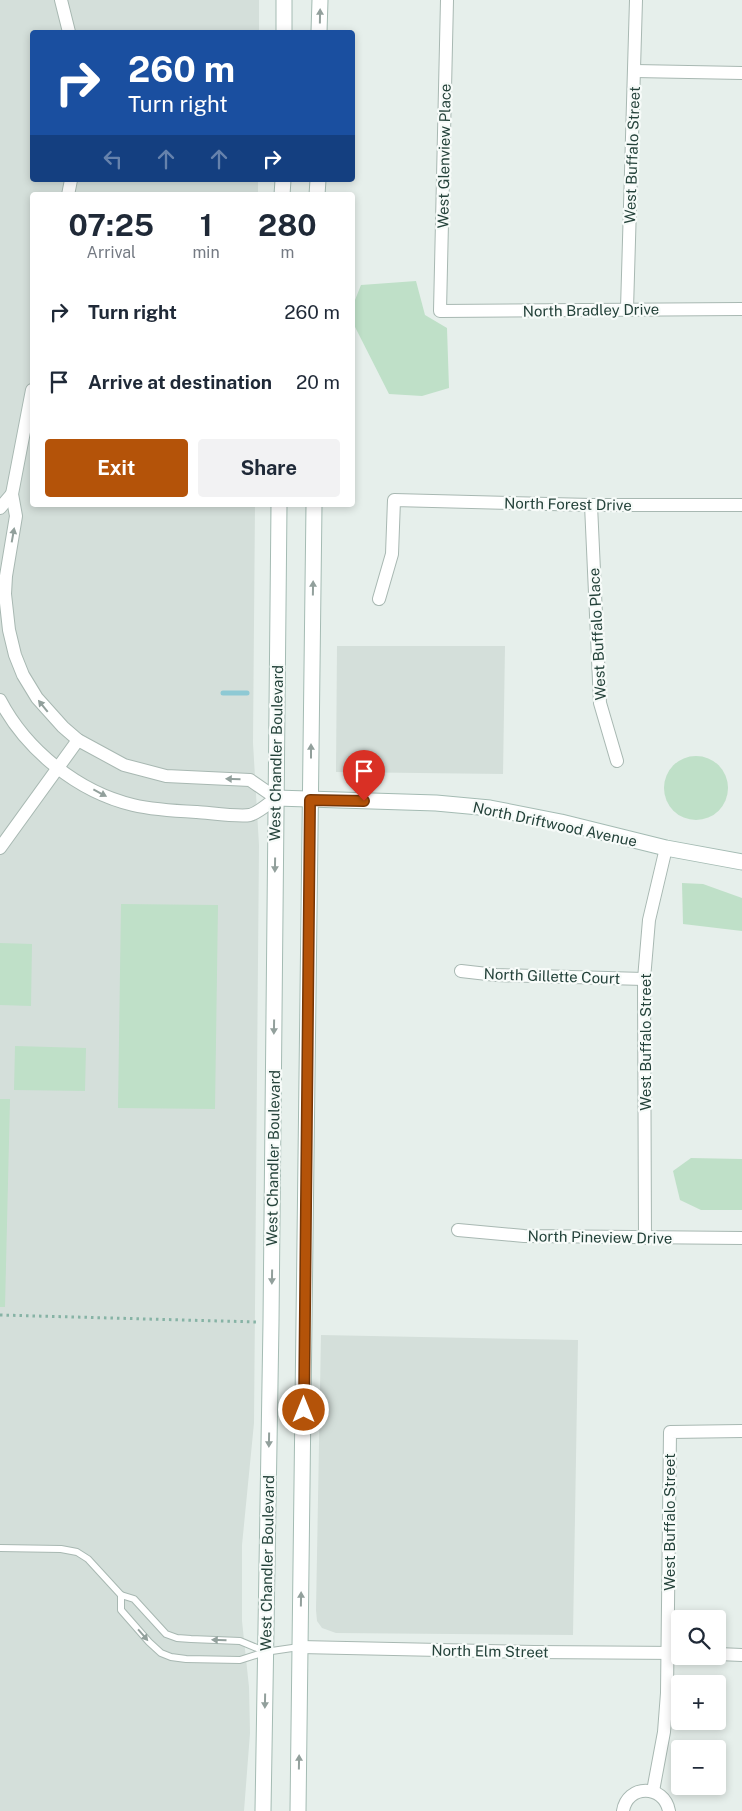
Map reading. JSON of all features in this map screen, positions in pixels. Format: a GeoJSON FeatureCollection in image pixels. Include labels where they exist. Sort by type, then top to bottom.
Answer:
{"type":"FeatureCollection","features":[{"type":"Feature","properties":{"kind":"main road"},"geometry":{"type":"LineString","coordinates":[[284,0],[284,30]]}},
{"type":"Feature","properties":{"kind":"main road"},"geometry":{"type":"LineString","coordinates":[[319,30],[320,0]]}},
{"type":"Feature","properties":{"kind":"main road","name":"West Chandler Boulevard"},"geometry":{"type":"LineString","coordinates":[[263,1811],[271,1322],[279,507]]}},
{"type":"Feature","properties":{"kind":"main road"},"geometry":{"type":"LineString","coordinates":[[298,1811],[314,507]]}},
{"type":"Feature","properties":{"kind":"main road","name":"North Driftwood Avenue"},"geometry":{"type":"LineString","coordinates":[[276,798],[436,803],[490,808],[560,822],[666,848],[742,862]]}},
{"type":"Feature","properties":{"kind":"street"},"geometry":{"type":"LineString","coordinates":[[62,0],[69,30]]}},
{"type":"Feature","properties":{"kind":"street","name":"West Glenview Place"},"geometry":{"type":"LineString","coordinates":[[440,311],[447,0]]}},
{"type":"Feature","properties":{"kind":"street","name":"West Buffalo Street"},"geometry":{"type":"LineString","coordinates":[[627,309],[636,0]]}},
{"type":"Feature","properties":{"kind":"street"},"geometry":{"type":"LineString","coordinates":[[635,71],[742,73]]}},
{"type":"Feature","properties":{"kind":"street","name":"North Bradley Drive"},"geometry":{"type":"LineString","coordinates":[[440,311],[742,309]]}},
{"type":"Feature","properties":{"kind":"street"},"geometry":{"type":"LineString","coordinates":[[0,508],[9,494],[30,399]]}},
{"type":"Feature","properties":{"kind":"street"},"geometry":{"type":"LineString","coordinates":[[0,700],[24,737],[40,754],[58,768],[107,797],[132,805],[177,811],[252,815],[276,798],[250,780],[166,776],[144,772],[124,765],[78,740],[52,716],[37,698],[23,675],[15,655],[6,608],[6,576],[16,516],[9,494]]}},
{"type":"Feature","properties":{"kind":"street","name":"North Forest Drive"},"geometry":{"type":"LineString","coordinates":[[379,599],[392,554],[394,500],[590,506],[742,505]]}},
{"type":"Feature","properties":{"kind":"street","name":"West Buffalo Place"},"geometry":{"type":"LineString","coordinates":[[590,506],[600,703],[617,761]]}},
{"type":"Feature","properties":{"kind":"street"},"geometry":{"type":"LineString","coordinates":[[0,848],[78,740]]}},
{"type":"Feature","properties":{"kind":"street","name":"West Buffalo Street"},"geometry":{"type":"LineString","coordinates":[[645,1238],[644,979],[649,920],[666,848]]}},
{"type":"Feature","properties":{"kind":"street","name":"North Gillette Court"},"geometry":{"type":"LineString","coordinates":[[461,971],[496,975],[644,979]]}},
{"type":"Feature","properties":{"kind":"street","name":"North Pineview Drive"},"geometry":{"type":"LineString","coordinates":[[458,1230],[524,1236],[742,1238]]}},
{"type":"Feature","properties":{"kind":"street","name":"West Buffalo Street"},"geometry":{"type":"LineString","coordinates":[[673,1610],[670,1432],[742,1431]]}},
{"type":"Feature","properties":{"kind":"street","name":"North Elm Street"},"geometry":{"type":"LineString","coordinates":[[300,1647],[671,1653]]}},
{"type":"Feature","properties":{"kind":"street"},"geometry":{"type":"LineString","coordinates":[[726,1654],[742,1654]]}},
{"type":"Feature","properties":{"kind":"street","name":"West Buffalo Street"},"geometry":{"type":"LineString","coordinates":[[653,1791],[664,1732],[672,1665]]}},
{"type":"Feature","properties":{"kind":"street"},"geometry":{"type":"LineString","coordinates":[[623,1811],[626,1800],[632,1795],[638,1792],[653,1791],[665,1800],[669,1811]]}},
{"type":"Feature","properties":{"kind":"lane"},"geometry":{"type":"LineString","coordinates":[[0,1548],[61,1549],[77,1552],[88,1559],[121,1595],[134,1599],[166,1634],[177,1638],[240,1641],[265,1652]]}},
{"type":"Feature","properties":{"kind":"lane"},"geometry":{"type":"LineString","coordinates":[[121,1595],[121,1610],[149,1642],[161,1653],[171,1657],[240,1660],[265,1652],[300,1647]]}},
{"type":"Feature","properties":{"kind":"path"},"geometry":{"type":"LineString","coordinates":[[0,1315],[271,1322]]}},
{"type":"Feature","properties":{"kind":"shaded area"},"geometry":{"type":"Polygon","coordinates":[[[0,0],[259,0],[259,30],[30,30],[30,182],[258,182],[258,192],[30,192],[30,507],[255,507],[253,743],[259,845],[254,1423],[242,1545],[242,1621],[249,1687],[250,1733],[244,1811],[0,1811],[0,0]]]}},
{"type":"Feature","properties":{"kind":"shaded area"},"geometry":{"type":"Polygon","coordinates":[[[337,646],[505,646],[503,774],[336,772],[337,646]]]}},
{"type":"Feature","properties":{"kind":"shaded area"},"geometry":{"type":"Polygon","coordinates":[[[321,1335],[578,1340],[573,1635],[336,1633],[322,1628],[317,1621],[316,1610],[321,1335]]]}},
{"type":"Feature","properties":{"kind":"green space"},"geometry":{"type":"Polygon","coordinates":[[[416,281],[425,315],[447,328],[449,388],[422,396],[389,394],[355,327],[355,300],[361,285],[416,281]]]}},
{"type":"Feature","properties":{"kind":"green space"},"geometry":{"type":"Polygon","coordinates":[[[696,756],[714,762],[722,770],[728,788],[722,806],[714,814],[696,820],[678,814],[670,806],[664,788],[670,770],[678,762],[696,756]]]}},
{"type":"Feature","properties":{"kind":"green space"},"geometry":{"type":"Polygon","coordinates":[[[682,883],[703,884],[742,898],[742,931],[683,924],[682,883]]]}},
{"type":"Feature","properties":{"kind":"green space"},"geometry":{"type":"Polygon","coordinates":[[[121,904],[218,905],[215,1109],[118,1108],[121,904]]]}},
{"type":"Feature","properties":{"kind":"green space"},"geometry":{"type":"Polygon","coordinates":[[[0,943],[32,944],[31,1006],[0,1005],[0,943]]]}},
{"type":"Feature","properties":{"kind":"green space"},"geometry":{"type":"Polygon","coordinates":[[[15,1046],[86,1048],[85,1091],[14,1090],[15,1046]]]}},
{"type":"Feature","properties":{"kind":"green space"},"geometry":{"type":"Polygon","coordinates":[[[0,1099],[10,1099],[5,1307],[0,1307],[0,1099]]]}},
{"type":"Feature","properties":{"kind":"green space"},"geometry":{"type":"Polygon","coordinates":[[[691,1158],[742,1159],[742,1210],[701,1210],[680,1200],[673,1171],[691,1158]]]}},
{"type":"Feature","properties":{"kind":"waterway"},"geometry":{"type":"LineString","coordinates":[[223,693],[247,693]]}},
{"type":"Feature","properties":{"kind":"route"},"geometry":{"type":"LineString","coordinates":[[304,1410],[310,800],[364,801]]}}]}
